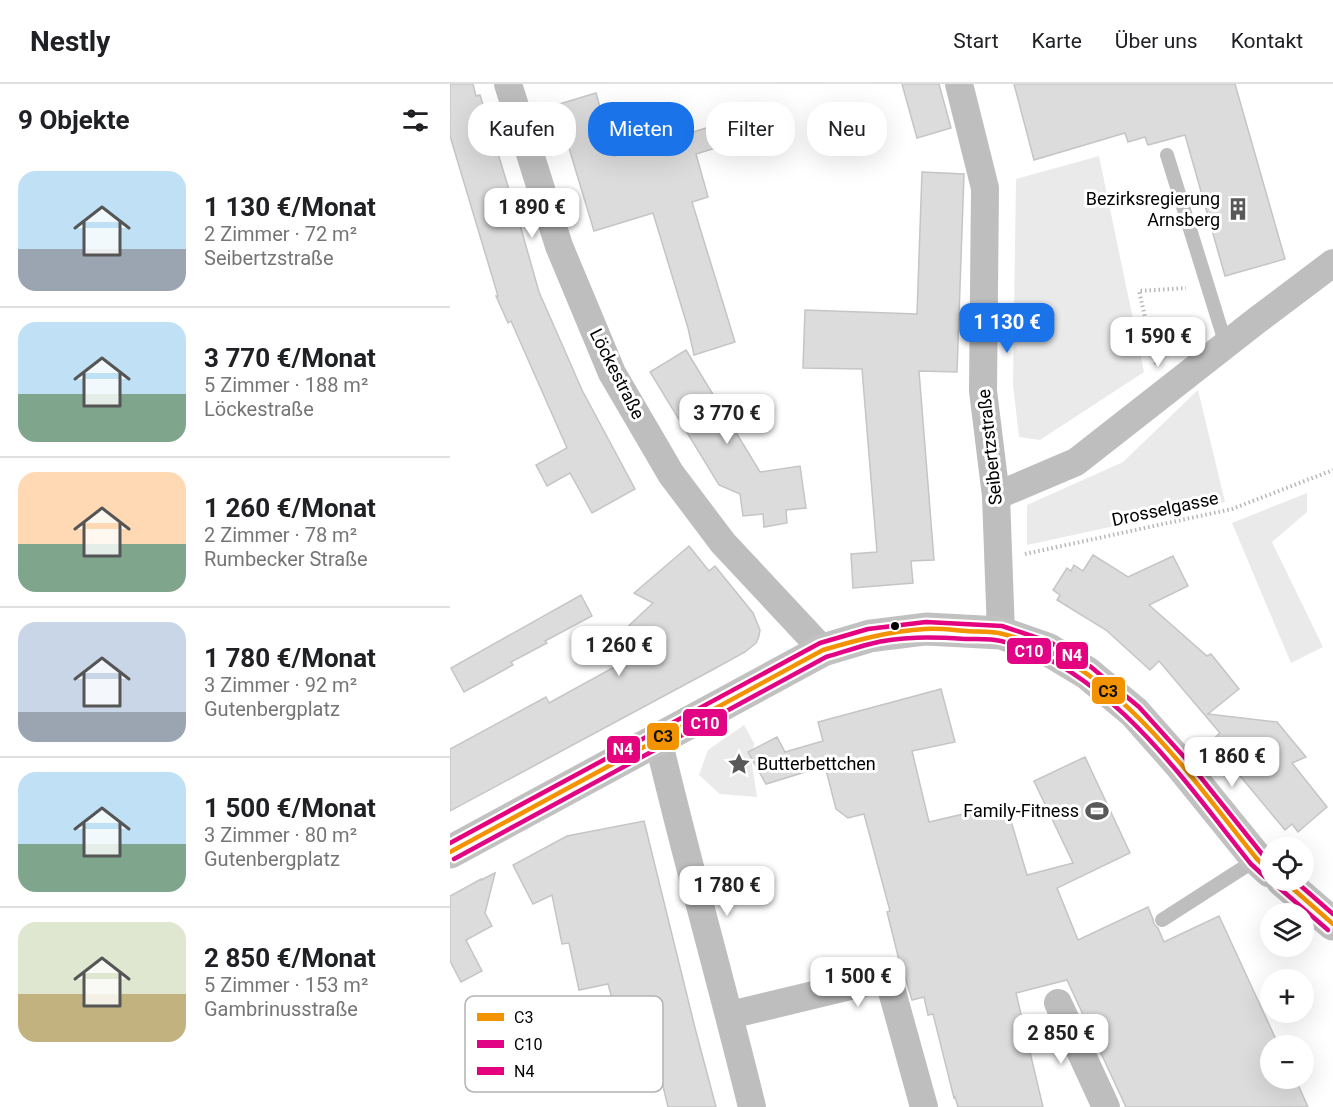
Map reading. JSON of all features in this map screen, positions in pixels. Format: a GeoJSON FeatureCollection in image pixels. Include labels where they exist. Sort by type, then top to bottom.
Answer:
{"type":"FeatureCollection","features":[{"type":"Feature","properties":{"kind":"street","name":"Löckestraße"},"geometry":{"type":"LineString","coordinates":[[508,84],[559,246],[612,373],[670,474],[723,543],[823,650]]}},
{"type":"Feature","properties":{"kind":"street","name":"Seibertzstraße"},"geometry":{"type":"LineString","coordinates":[[959,84],[985,188],[983,391],[996,496],[1001,633]]}},
{"type":"Feature","properties":{"kind":"street"},"geometry":{"type":"LineString","coordinates":[[996,496],[1076,462],[1333,263]]}},
{"type":"Feature","properties":{"kind":"street"},"geometry":{"type":"LineString","coordinates":[[450,852],[823,650],[870,636],[926,629],[1001,633],[1047,650],[1088,673],[1134,712],[1260,860]]}},
{"type":"Feature","properties":{"kind":"street"},"geometry":{"type":"LineString","coordinates":[[658,739],[677,821],[730,1016],[752,1107]]}},
{"type":"Feature","properties":{"kind":"street"},"geometry":{"type":"LineString","coordinates":[[1295,891],[1333,924]]}},
{"type":"Feature","properties":{"kind":"street"},"geometry":{"type":"LineString","coordinates":[[730,1016],[888,977],[924,1107]]}},
{"type":"Feature","properties":{"kind":"street"},"geometry":{"type":"LineString","coordinates":[[1058,1004],[1106,1107]]}},
{"type":"Feature","properties":{"kind":"lane"},"geometry":{"type":"LineString","coordinates":[[1167,155],[1226,345]]}},
{"type":"Feature","properties":{"kind":"lane"},"geometry":{"type":"LineString","coordinates":[[1162,920],[1260,867]]}},
{"type":"Feature","properties":{"kind":"path"},"geometry":{"type":"LineString","coordinates":[[1163,394],[1139,291],[1208,286]]}},
{"type":"Feature","properties":{"kind":"path","name":"Drosselgasse"},"geometry":{"type":"LineString","coordinates":[[999,559],[1232,508],[1333,470]]}},
{"type":"Feature","properties":{"kind":"shaded area"},"geometry":{"type":"Polygon","coordinates":[[[1099,156],[1144,372],[1040,440],[1019,437],[1013,384],[1016,179],[1099,156]]]}},
{"type":"Feature","properties":{"kind":"shaded area"},"geometry":{"type":"Polygon","coordinates":[[[1198,390],[1225,502],[1027,545],[1027,505],[1123,462],[1198,390]]]}},
{"type":"Feature","properties":{"kind":"shaded area"},"geometry":{"type":"Polygon","coordinates":[[[1307,493],[1307,512],[1272,542],[1323,647],[1291,663],[1232,523],[1307,493]]]}},
{"type":"Feature","properties":{"kind":"shaded area"},"geometry":{"type":"Polygon","coordinates":[[[744,725],[754,743],[752,765],[757,797],[720,794],[699,775],[708,750],[744,725]]]}},
{"type":"Feature","properties":{"kind":"building"},"geometry":{"type":"Polygon","coordinates":[[[450,84],[473,84],[476,96],[480,95],[482,102],[468,102],[468,156],[499,156],[539,292],[582,390],[635,489],[592,513],[570,473],[547,486],[536,465],[567,448],[511,321],[508,323],[496,296],[498,296],[450,136],[450,84]]]}},
{"type":"Feature","properties":{"kind":"building"},"geometry":{"type":"Polygon","coordinates":[[[902,84],[939,84],[951,128],[917,138],[902,84]]]}},
{"type":"Feature","properties":{"kind":"building","name":"Bezirksregierung Arnsberg"},"geometry":{"type":"Polygon","coordinates":[[[1014,84],[1235,84],[1285,259],[1225,276],[1185,135],[1148,145],[1145,137],[1128,142],[1125,133],[1034,160],[1014,84]]]}},
{"type":"Feature","properties":{"kind":"building"},"geometry":{"type":"Polygon","coordinates":[[[596,93],[599,102],[588,102],[588,156],[694,156],[694,132],[706,128],[706,151],[696,154],[708,197],[692,202],[735,342],[694,355],[653,213],[594,231],[571,156],[576,156],[576,102],[566,102],[596,93]]]}},
{"type":"Feature","properties":{"kind":"building"},"geometry":{"type":"Polygon","coordinates":[[[922,172],[964,174],[957,372],[919,371],[934,560],[911,561],[913,583],[853,588],[851,554],[877,552],[862,369],[803,368],[805,310],[917,314],[922,172]]]}},
{"type":"Feature","properties":{"kind":"building"},"geometry":{"type":"Polygon","coordinates":[[[686,350],[760,472],[800,466],[806,508],[786,510],[787,523],[764,527],[763,514],[743,516],[740,494],[719,485],[650,372],[686,350]]]}},
{"type":"Feature","properties":{"kind":"building"},"geometry":{"type":"Polygon","coordinates":[[[689,546],[709,571],[715,566],[753,613],[760,630],[756,643],[745,652],[450,811],[450,749],[546,697],[549,703],[640,653],[621,633],[653,603],[634,593],[689,546]]]}},
{"type":"Feature","properties":{"kind":"building"},"geometry":{"type":"Polygon","coordinates":[[[1093,555],[1128,577],[1173,556],[1188,586],[1149,605],[1207,656],[1211,654],[1239,689],[1208,714],[1277,722],[1306,757],[1292,763],[1327,807],[1298,832],[1292,824],[1285,830],[1211,741],[1220,733],[1159,661],[1150,670],[1106,630],[1057,600],[1060,595],[1053,590],[1067,568],[1071,571],[1074,565],[1083,571],[1093,555]]]}},
{"type":"Feature","properties":{"kind":"building"},"geometry":{"type":"Polygon","coordinates":[[[581,595],[592,616],[545,641],[547,643],[511,662],[513,665],[464,692],[451,668],[581,595]]]}},
{"type":"Feature","properties":{"kind":"building"},"geometry":{"type":"Polygon","coordinates":[[[941,689],[955,742],[912,751],[929,822],[1006,804],[1027,875],[1073,863],[1034,781],[1085,757],[1130,853],[1057,888],[1078,940],[1148,907],[1164,942],[1219,916],[1260,1005],[1260,1023],[1268,1023],[1274,1035],[1260,1035],[1260,1089],[1300,1089],[1308,1107],[1126,1107],[1067,980],[1016,993],[1043,1107],[958,1107],[933,1014],[928,1015],[924,997],[912,1000],[901,968],[887,912],[890,911],[864,814],[848,818],[836,809],[825,766],[766,784],[748,752],[777,737],[785,752],[823,741],[818,722],[941,689]]]}},
{"type":"Feature","properties":{"kind":"building"},"geometry":{"type":"Polygon","coordinates":[[[644,821],[716,1107],[668,1107],[663,1086],[663,996],[611,996],[608,984],[579,990],[569,943],[562,944],[552,895],[533,904],[513,865],[567,836],[644,821]]]}},
{"type":"Feature","properties":{"kind":"building"},"geometry":{"type":"Polygon","coordinates":[[[495,873],[485,913],[492,926],[466,940],[482,971],[461,982],[450,961],[450,896],[495,873]]]}},
{"type":"Feature","properties":{"kind":"transit line","name":"N4"},"geometry":{"type":"LineString","coordinates":[[450,843],[820,643],[868,629],[926,622],[1002,626],[1050,642],[1091,667],[1139,707],[1186,759],[1260,852]]}},
{"type":"Feature","properties":{"kind":"transit line","name":"C3"},"geometry":{"type":"LineString","coordinates":[[450,852],[823,650],[886,634],[935,629],[1003,634],[1043,648],[1080,669],[1114,695],[1146,725],[1176,758],[1260,862]]}},
{"type":"Feature","properties":{"kind":"transit line","name":"C10"},"geometry":{"type":"LineString","coordinates":[[454,859],[826,657],[881,641],[941,638],[1001,641],[1040,655],[1076,675],[1110,701],[1171,764],[1260,872]]}},
{"type":"Feature","properties":{"kind":"transit line","name":"C10"},"geometry":{"type":"LineString","coordinates":[[1283,891],[1328,930]]}},
{"type":"Feature","properties":{"kind":"transit line","name":"C3"},"geometry":{"type":"LineString","coordinates":[[1296,891],[1333,924]]}},
{"type":"Feature","properties":{"kind":"transit line","name":"N4"},"geometry":{"type":"LineString","coordinates":[[1307,891],[1333,914]]}},
{"type":"Feature","properties":{"kind":"place","name":"Bezirksregierung Arnsberg"},"geometry":{"type":"Point","coordinates":[1238,209]}},
{"type":"Feature","properties":{"kind":"place","name":"Butterbettchen"},"geometry":{"type":"Point","coordinates":[739,764]}},
{"type":"Feature","properties":{"kind":"place","name":"Family-Fitness"},"geometry":{"type":"Point","coordinates":[1097,811]}}]}
